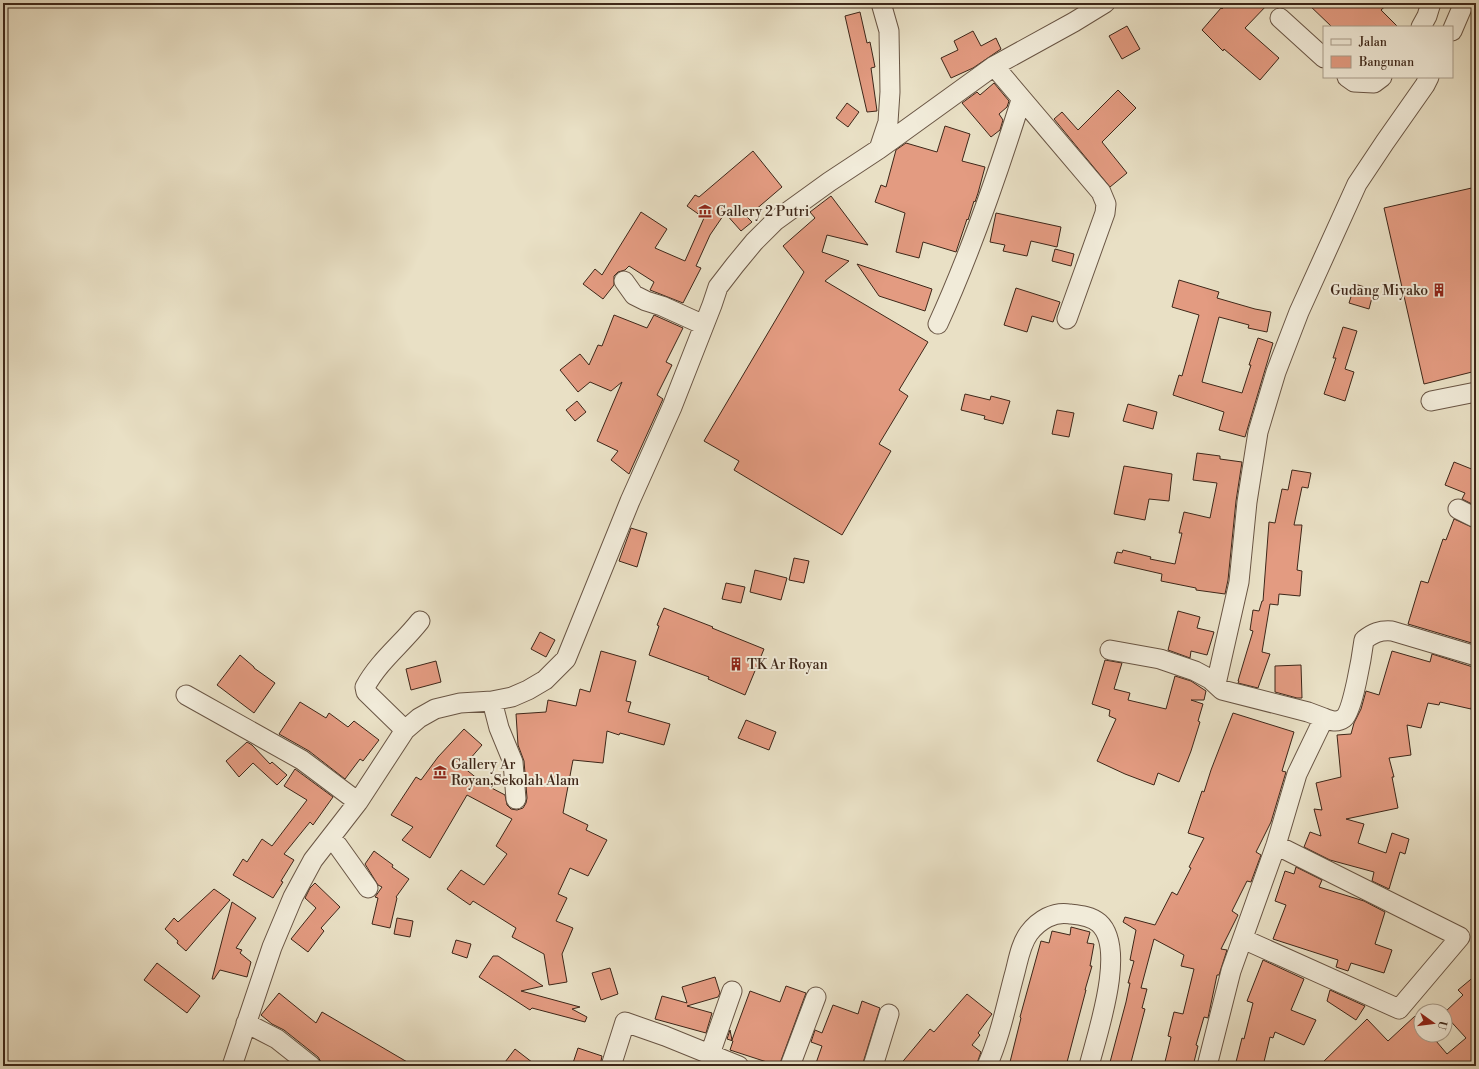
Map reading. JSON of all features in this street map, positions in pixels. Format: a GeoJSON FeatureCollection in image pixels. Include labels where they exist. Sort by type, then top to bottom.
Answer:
{"type":"FeatureCollection","features":[{"type":"Feature","properties":{"kind":"street"},"geometry":{"type":"LineString","coordinates":[[879,149],[888,122],[890,92],[889,32],[881,3]]}},
{"type":"Feature","properties":{"kind":"street"},"geometry":{"type":"LineString","coordinates":[[232,1066],[272,946],[293,897],[313,860],[358,802],[405,730],[418,718],[435,709],[460,703],[492,701],[512,697],[528,690],[545,680],[566,659],[630,501],[672,407],[718,288],[754,242],[775,221],[829,182],[879,149],[994,66],[1074,22],[1105,3]]}},
{"type":"Feature","properties":{"kind":"street"},"geometry":{"type":"LineString","coordinates":[[1422,26],[1427,16],[1431,3]]}},
{"type":"Feature","properties":{"kind":"street"},"geometry":{"type":"LineString","coordinates":[[1453,29],[1464,3]]}},
{"type":"Feature","properties":{"kind":"street"},"geometry":{"type":"LineString","coordinates":[[1280,18],[1323,57]]}},
{"type":"Feature","properties":{"kind":"street"},"geometry":{"type":"LineString","coordinates":[[994,66],[1021,100],[1102,192],[1106,204],[1105,213],[1067,319]]}},
{"type":"Feature","properties":{"kind":"street"},"geometry":{"type":"LineString","coordinates":[[1348,78],[1354,82],[1374,83],[1381,78]]}},
{"type":"Feature","properties":{"kind":"street"},"geometry":{"type":"LineString","coordinates":[[1216,684],[1239,582],[1247,502],[1258,432],[1276,372],[1299,312],[1357,184],[1428,78]]}},
{"type":"Feature","properties":{"kind":"street"},"geometry":{"type":"LineString","coordinates":[[938,324],[951,295],[997,176],[1021,100]]}},
{"type":"Feature","properties":{"kind":"street"},"geometry":{"type":"LineString","coordinates":[[624,280],[634,295],[704,325]]}},
{"type":"Feature","properties":{"kind":"street"},"geometry":{"type":"LineString","coordinates":[[1431,401],[1476,392]]}},
{"type":"Feature","properties":{"kind":"street"},"geometry":{"type":"LineString","coordinates":[[1458,509],[1476,518]]}},
{"type":"Feature","properties":{"kind":"street"},"geometry":{"type":"LineString","coordinates":[[405,730],[366,692],[365,687],[382,661],[409,635],[420,621]]}},
{"type":"Feature","properties":{"kind":"street"},"geometry":{"type":"LineString","coordinates":[[1110,650],[1160,659],[1195,671],[1210,679],[1222,690],[1308,712],[1332,722],[1344,718],[1350,708],[1364,640],[1373,633],[1383,630],[1392,632],[1476,656]]}},
{"type":"Feature","properties":{"kind":"street"},"geometry":{"type":"LineString","coordinates":[[186,695],[302,760],[358,802]]}},
{"type":"Feature","properties":{"kind":"street"},"geometry":{"type":"LineString","coordinates":[[492,701],[499,728],[513,762],[516,799]]}},
{"type":"Feature","properties":{"kind":"street"},"geometry":{"type":"LineString","coordinates":[[1208,1066],[1231,971],[1276,845],[1297,774],[1324,718]]}},
{"type":"Feature","properties":{"kind":"street"},"geometry":{"type":"LineString","coordinates":[[330,838],[338,846],[368,888]]}},
{"type":"Feature","properties":{"kind":"street"},"geometry":{"type":"LineString","coordinates":[[1243,939],[1399,1009],[1460,937],[1276,845]]}},
{"type":"Feature","properties":{"kind":"street"},"geometry":{"type":"LineString","coordinates":[[987,1066],[997,1041],[1021,950],[1029,934],[1042,919],[1063,913],[1084,916],[1098,922],[1106,933],[1112,961],[1110,985],[1089,1066]]}},
{"type":"Feature","properties":{"kind":"street"},"geometry":{"type":"LineString","coordinates":[[710,1054],[732,991]]}},
{"type":"Feature","properties":{"kind":"street"},"geometry":{"type":"LineString","coordinates":[[790,1066],[816,997]]}},
{"type":"Feature","properties":{"kind":"street"},"geometry":{"type":"LineString","coordinates":[[873,1066],[889,1014]]}},
{"type":"Feature","properties":{"kind":"street"},"geometry":{"type":"LineString","coordinates":[[611,1066],[626,1022],[739,1066]]}},
{"type":"Feature","properties":{"kind":"street"},"geometry":{"type":"LineString","coordinates":[[246,1023],[277,1039],[311,1066]]}},
{"type":"Feature","properties":{"kind":"building"},"geometry":{"type":"Polygon","coordinates":[[[1228,3],[1269,3],[1245,28],[1279,58],[1260,80],[1224,49],[1223,51],[1202,30],[1221,8],[1222,9],[1228,3]]]}},
{"type":"Feature","properties":{"kind":"building"},"geometry":{"type":"Polygon","coordinates":[[[1307,3],[1389,3],[1381,10],[1397,26],[1331,26],[1307,3]]]}},
{"type":"Feature","properties":{"kind":"building"},"geometry":{"type":"Polygon","coordinates":[[[860,12],[867,43],[870,42],[875,67],[871,68],[877,111],[867,112],[845,16],[860,12]]]}},
{"type":"Feature","properties":{"kind":"building"},"geometry":{"type":"Polygon","coordinates":[[[1127,26],[1140,49],[1122,59],[1109,36],[1127,26]]]}},
{"type":"Feature","properties":{"kind":"building"},"geometry":{"type":"Polygon","coordinates":[[[973,31],[981,46],[996,38],[1001,49],[973,68],[951,78],[941,58],[958,50],[954,41],[973,31]]]}},
{"type":"Feature","properties":{"kind":"building"},"geometry":{"type":"Polygon","coordinates":[[[994,83],[1009,101],[1007,107],[999,114],[1003,120],[1000,130],[991,137],[962,103],[977,92],[980,95],[994,83]]]}},
{"type":"Feature","properties":{"kind":"building"},"geometry":{"type":"Polygon","coordinates":[[[1118,90],[1136,108],[1102,142],[1127,173],[1110,187],[1054,119],[1062,112],[1078,130],[1118,90]]]}},
{"type":"Feature","properties":{"kind":"building"},"geometry":{"type":"Polygon","coordinates":[[[847,103],[859,112],[848,127],[836,118],[847,103]]]}},
{"type":"Feature","properties":{"kind":"building"},"geometry":{"type":"Polygon","coordinates":[[[945,126],[970,134],[962,161],[985,167],[975,202],[974,201],[968,220],[967,219],[956,252],[923,242],[919,258],[896,252],[905,213],[875,202],[881,185],[886,187],[896,150],[906,143],[937,152],[945,126]]]}},
{"type":"Feature","properties":{"kind":"building"},"geometry":{"type":"Polygon","coordinates":[[[753,151],[782,187],[747,217],[752,222],[741,231],[725,213],[710,235],[696,266],[701,268],[683,303],[650,290],[654,282],[629,266],[614,276],[614,285],[603,299],[583,284],[595,269],[602,275],[641,212],[667,229],[655,248],[685,261],[704,218],[687,206],[695,195],[699,197],[753,151]]]}},
{"type":"Feature","properties":{"kind":"building","name":"Gudang Miyako"},"geometry":{"type":"Polygon","coordinates":[[[1476,187],[1476,371],[1424,384],[1384,208],[1476,187]]]}},
{"type":"Feature","properties":{"kind":"building"},"geometry":{"type":"Polygon","coordinates":[[[831,196],[868,245],[827,235],[822,252],[849,261],[825,281],[928,342],[899,390],[908,396],[879,444],[891,451],[842,535],[734,470],[739,461],[704,441],[804,272],[783,246],[815,218],[810,212],[831,196]]]}},
{"type":"Feature","properties":{"kind":"building"},"geometry":{"type":"Polygon","coordinates":[[[996,213],[1061,227],[1057,247],[1031,241],[1027,256],[1003,251],[1005,245],[990,242],[996,213]]]}},
{"type":"Feature","properties":{"kind":"building"},"geometry":{"type":"Polygon","coordinates":[[[1055,249],[1074,254],[1071,266],[1052,261],[1055,249]]]}},
{"type":"Feature","properties":{"kind":"building"},"geometry":{"type":"Polygon","coordinates":[[[857,264],[932,289],[925,311],[879,296],[857,264]]]}},
{"type":"Feature","properties":{"kind":"building"},"geometry":{"type":"Polygon","coordinates":[[[1179,280],[1219,292],[1217,298],[1271,312],[1267,332],[1248,328],[1249,325],[1219,317],[1202,382],[1242,393],[1258,338],[1273,343],[1245,437],[1219,430],[1224,412],[1173,395],[1179,375],[1182,376],[1199,315],[1172,307],[1179,280]]]}},
{"type":"Feature","properties":{"kind":"building"},"geometry":{"type":"Polygon","coordinates":[[[1355,284],[1374,290],[1369,309],[1349,303],[1355,284]]]}},
{"type":"Feature","properties":{"kind":"building"},"geometry":{"type":"Polygon","coordinates":[[[1016,288],[1060,302],[1053,322],[1032,316],[1027,332],[1004,325],[1016,288]]]}},
{"type":"Feature","properties":{"kind":"building"},"geometry":{"type":"Polygon","coordinates":[[[614,315],[647,328],[654,315],[683,328],[666,362],[672,365],[657,395],[663,399],[629,474],[611,460],[618,451],[597,441],[622,382],[611,391],[590,382],[578,392],[560,370],[580,354],[589,365],[598,345],[602,346],[614,315]]]}},
{"type":"Feature","properties":{"kind":"building"},"geometry":{"type":"Polygon","coordinates":[[[1343,327],[1357,331],[1345,369],[1354,372],[1345,401],[1324,394],[1336,358],[1333,358],[1343,327]]]}},
{"type":"Feature","properties":{"kind":"building"},"geometry":{"type":"Polygon","coordinates":[[[965,394],[990,400],[991,396],[1010,401],[1003,424],[984,419],[985,416],[961,410],[965,394]]]}},
{"type":"Feature","properties":{"kind":"building"},"geometry":{"type":"Polygon","coordinates":[[[577,401],[586,412],[575,421],[566,410],[577,401]]]}},
{"type":"Feature","properties":{"kind":"building"},"geometry":{"type":"Polygon","coordinates":[[[1128,404],[1157,412],[1153,429],[1123,421],[1128,404]]]}},
{"type":"Feature","properties":{"kind":"building"},"geometry":{"type":"Polygon","coordinates":[[[1057,410],[1074,413],[1069,437],[1052,434],[1057,410]]]}},
{"type":"Feature","properties":{"kind":"building"},"geometry":{"type":"Polygon","coordinates":[[[1197,453],[1220,456],[1220,459],[1242,462],[1225,594],[1196,590],[1196,588],[1161,581],[1162,574],[1114,563],[1117,552],[1122,553],[1123,550],[1151,557],[1150,559],[1175,564],[1182,533],[1179,533],[1184,512],[1210,518],[1217,483],[1193,480],[1197,453]]]}},
{"type":"Feature","properties":{"kind":"building"},"geometry":{"type":"Polygon","coordinates":[[[1454,462],[1474,470],[1476,466],[1476,506],[1462,499],[1465,493],[1445,485],[1454,462]]]}},
{"type":"Feature","properties":{"kind":"building"},"geometry":{"type":"Polygon","coordinates":[[[1124,466],[1172,474],[1169,501],[1149,499],[1145,520],[1114,514],[1124,466]]]}},
{"type":"Feature","properties":{"kind":"building"},"geometry":{"type":"Polygon","coordinates":[[[1292,470],[1311,473],[1308,488],[1302,487],[1294,525],[1302,525],[1297,570],[1302,571],[1300,596],[1279,594],[1278,605],[1270,604],[1262,652],[1270,654],[1258,688],[1238,683],[1238,681],[1253,631],[1250,630],[1253,610],[1259,611],[1263,601],[1269,522],[1275,523],[1282,489],[1288,490],[1292,470]]]}},
{"type":"Feature","properties":{"kind":"building"},"geometry":{"type":"Polygon","coordinates":[[[1454,519],[1476,529],[1475,644],[1408,624],[1421,581],[1428,583],[1443,539],[1446,540],[1454,519]]]}},
{"type":"Feature","properties":{"kind":"building"},"geometry":{"type":"Polygon","coordinates":[[[631,528],[647,533],[637,567],[619,561],[631,528]]]}},
{"type":"Feature","properties":{"kind":"building"},"geometry":{"type":"Polygon","coordinates":[[[794,558],[809,561],[804,583],[789,580],[794,558]]]}},
{"type":"Feature","properties":{"kind":"building"},"geometry":{"type":"Polygon","coordinates":[[[755,570],[787,578],[781,600],[750,592],[755,570]]]}},
{"type":"Feature","properties":{"kind":"building"},"geometry":{"type":"Polygon","coordinates":[[[726,583],[745,587],[741,603],[722,599],[726,583]]]}},
{"type":"Feature","properties":{"kind":"building"},"geometry":{"type":"Polygon","coordinates":[[[664,608],[764,649],[745,695],[708,679],[709,677],[649,655],[659,626],[657,625],[664,608]]]}},
{"type":"Feature","properties":{"kind":"building"},"geometry":{"type":"Polygon","coordinates":[[[1178,611],[1200,617],[1197,628],[1214,632],[1207,655],[1191,651],[1190,658],[1168,650],[1178,611]]]}},
{"type":"Feature","properties":{"kind":"building"},"geometry":{"type":"Polygon","coordinates":[[[540,632],[555,640],[546,657],[531,649],[540,632]]]}},
{"type":"Feature","properties":{"kind":"building"},"geometry":{"type":"Polygon","coordinates":[[[601,651],[636,661],[626,701],[631,702],[628,712],[670,724],[664,745],[607,731],[603,763],[573,760],[563,813],[588,825],[586,830],[607,840],[588,876],[570,868],[558,894],[567,898],[556,921],[573,928],[562,954],[567,982],[549,985],[544,954],[512,937],[516,928],[473,901],[470,905],[447,889],[461,870],[484,885],[507,854],[496,846],[512,819],[467,795],[430,858],[402,840],[413,827],[391,815],[416,777],[421,780],[438,757],[464,729],[482,745],[463,767],[484,784],[505,795],[507,805],[511,809],[517,810],[523,808],[527,798],[524,761],[518,745],[516,714],[546,712],[548,700],[576,706],[580,689],[590,692],[601,651]]]}},
{"type":"Feature","properties":{"kind":"building"},"geometry":{"type":"Polygon","coordinates":[[[1392,651],[1430,662],[1432,654],[1476,668],[1476,688],[1471,709],[1440,702],[1439,705],[1428,703],[1421,728],[1407,725],[1411,755],[1389,758],[1394,777],[1392,777],[1398,808],[1346,819],[1364,824],[1358,843],[1386,853],[1392,833],[1409,839],[1405,854],[1400,852],[1389,889],[1372,881],[1374,872],[1330,860],[1304,847],[1310,832],[1321,836],[1314,809],[1322,810],[1316,783],[1341,777],[1337,735],[1351,734],[1354,723],[1361,709],[1366,691],[1379,695],[1392,651]]]}},
{"type":"Feature","properties":{"kind":"building"},"geometry":{"type":"Polygon","coordinates":[[[240,655],[254,668],[275,683],[254,713],[217,685],[240,655]]]}},
{"type":"Feature","properties":{"kind":"building"},"geometry":{"type":"Polygon","coordinates":[[[1105,660],[1122,663],[1114,689],[1130,693],[1128,700],[1166,709],[1175,676],[1191,681],[1206,691],[1204,700],[1191,700],[1203,704],[1198,721],[1200,722],[1179,782],[1158,773],[1154,785],[1097,761],[1116,719],[1109,716],[1110,710],[1092,704],[1105,660]]]}},
{"type":"Feature","properties":{"kind":"building"},"geometry":{"type":"Polygon","coordinates":[[[436,661],[441,682],[411,690],[406,669],[436,661]]]}},
{"type":"Feature","properties":{"kind":"building"},"geometry":{"type":"Polygon","coordinates":[[[1301,665],[1302,698],[1275,692],[1275,666],[1301,665]]]}},
{"type":"Feature","properties":{"kind":"building"},"geometry":{"type":"Polygon","coordinates":[[[300,702],[326,718],[329,713],[348,727],[354,721],[379,740],[363,761],[360,759],[345,779],[309,751],[279,734],[300,702]]]}},
{"type":"Feature","properties":{"kind":"building"},"geometry":{"type":"Polygon","coordinates":[[[1233,713],[1294,732],[1282,771],[1286,772],[1271,822],[1256,852],[1261,855],[1251,882],[1247,881],[1232,911],[1238,915],[1221,949],[1227,950],[1219,975],[1217,975],[1208,1018],[1204,1017],[1196,1045],[1198,1046],[1193,1066],[1164,1066],[1171,1037],[1168,1036],[1174,1012],[1183,1014],[1194,969],[1181,966],[1184,955],[1154,939],[1141,988],[1147,989],[1142,1008],[1145,1009],[1130,1066],[1109,1066],[1126,1002],[1130,983],[1128,983],[1134,961],[1130,960],[1136,930],[1123,922],[1125,917],[1155,925],[1172,892],[1177,895],[1204,838],[1188,833],[1202,791],[1204,792],[1233,713]]]}},
{"type":"Feature","properties":{"kind":"building"},"geometry":{"type":"Polygon","coordinates":[[[746,720],[776,732],[769,750],[738,738],[746,720]]]}},
{"type":"Feature","properties":{"kind":"building"},"geometry":{"type":"Polygon","coordinates":[[[247,742],[252,745],[270,764],[272,762],[287,775],[277,785],[253,763],[239,777],[226,761],[247,742]]]}},
{"type":"Feature","properties":{"kind":"building"},"geometry":{"type":"Polygon","coordinates":[[[295,769],[333,797],[313,825],[310,822],[284,854],[294,860],[281,881],[283,882],[273,898],[233,875],[243,859],[247,862],[262,839],[272,846],[307,800],[284,786],[295,769]]]}},
{"type":"Feature","properties":{"kind":"building"},"geometry":{"type":"Polygon","coordinates":[[[374,851],[393,865],[392,867],[409,879],[396,897],[390,928],[372,924],[378,898],[375,897],[382,887],[378,885],[365,864],[374,851]]]}},
{"type":"Feature","properties":{"kind":"building"},"geometry":{"type":"Polygon","coordinates":[[[1296,867],[1322,880],[1319,887],[1364,901],[1385,912],[1375,944],[1392,950],[1384,973],[1351,963],[1348,971],[1336,967],[1338,960],[1273,939],[1286,905],[1275,901],[1285,871],[1294,874],[1296,867]]]}},
{"type":"Feature","properties":{"kind":"building"},"geometry":{"type":"Polygon","coordinates":[[[315,883],[340,907],[321,928],[324,931],[308,952],[291,939],[316,908],[305,898],[310,888],[315,883]]]}},
{"type":"Feature","properties":{"kind":"building"},"geometry":{"type":"Polygon","coordinates":[[[214,889],[230,900],[186,951],[165,929],[174,918],[178,922],[214,889]]]}},
{"type":"Feature","properties":{"kind":"building"},"geometry":{"type":"Polygon","coordinates":[[[232,902],[256,918],[236,948],[242,950],[240,953],[251,962],[247,977],[220,970],[214,979],[212,979],[232,902]]]}},
{"type":"Feature","properties":{"kind":"building"},"geometry":{"type":"Polygon","coordinates":[[[397,918],[413,921],[410,937],[394,934],[397,918]]]}},
{"type":"Feature","properties":{"kind":"building"},"geometry":{"type":"Polygon","coordinates":[[[1071,927],[1090,932],[1087,943],[1094,944],[1090,966],[1092,966],[1066,1066],[1009,1066],[1020,1017],[1041,941],[1049,943],[1052,931],[1070,935],[1071,927]]]}},
{"type":"Feature","properties":{"kind":"building"},"geometry":{"type":"Polygon","coordinates":[[[456,940],[471,944],[467,958],[452,953],[456,940]]]}},
{"type":"Feature","properties":{"kind":"building"},"geometry":{"type":"Polygon","coordinates":[[[493,956],[498,956],[543,986],[521,991],[580,1007],[572,1009],[587,1017],[585,1022],[532,1008],[530,1010],[479,977],[493,956]]]}},
{"type":"Feature","properties":{"kind":"building"},"geometry":{"type":"Polygon","coordinates":[[[1263,960],[1304,979],[1291,1010],[1316,1020],[1304,1045],[1275,1032],[1273,1038],[1270,1037],[1263,1066],[1235,1066],[1242,1038],[1244,1039],[1253,1003],[1247,1001],[1263,960]]]}},
{"type":"Feature","properties":{"kind":"building"},"geometry":{"type":"Polygon","coordinates":[[[157,963],[200,996],[187,1013],[144,980],[157,963]]]}},
{"type":"Feature","properties":{"kind":"building"},"geometry":{"type":"Polygon","coordinates":[[[610,968],[618,994],[601,1000],[592,973],[610,968]]]}},
{"type":"Feature","properties":{"kind":"building"},"geometry":{"type":"Polygon","coordinates":[[[1476,975],[1476,1066],[1319,1066],[1367,1019],[1388,1041],[1413,1018],[1413,1043],[1438,1043],[1447,1054],[1466,1038],[1453,1024],[1453,1004],[1463,995],[1458,990],[1476,975]]]}},
{"type":"Feature","properties":{"kind":"building"},"geometry":{"type":"Polygon","coordinates":[[[715,977],[720,993],[718,997],[687,1006],[712,1013],[706,1033],[655,1019],[662,996],[687,1003],[682,987],[715,977]]]}},
{"type":"Feature","properties":{"kind":"building"},"geometry":{"type":"Polygon","coordinates":[[[786,986],[806,993],[779,1066],[730,1050],[733,1041],[727,1039],[730,1030],[732,1040],[750,991],[780,1002],[786,986]]]}},
{"type":"Feature","properties":{"kind":"building"},"geometry":{"type":"Polygon","coordinates":[[[1330,990],[1365,1006],[1356,1020],[1327,1001],[1330,990]]]}},
{"type":"Feature","properties":{"kind":"building"},"geometry":{"type":"Polygon","coordinates":[[[279,993],[316,1023],[322,1012],[414,1066],[327,1066],[284,1030],[272,1024],[261,1015],[279,993]]]}},
{"type":"Feature","properties":{"kind":"building"},"geometry":{"type":"Polygon","coordinates":[[[967,994],[992,1014],[978,1033],[980,1035],[972,1045],[981,1052],[976,1066],[899,1066],[930,1029],[934,1032],[967,994]]]}},
{"type":"Feature","properties":{"kind":"building"},"geometry":{"type":"Polygon","coordinates":[[[862,1001],[880,1008],[862,1066],[815,1066],[822,1046],[811,1042],[815,1030],[822,1033],[833,1005],[858,1014],[862,1001]]]}},
{"type":"Feature","properties":{"kind":"building"},"geometry":{"type":"Polygon","coordinates":[[[578,1048],[602,1056],[600,1066],[572,1066],[578,1048]]]}},
{"type":"Feature","properties":{"kind":"building"},"geometry":{"type":"Polygon","coordinates":[[[515,1049],[537,1066],[502,1066],[515,1049]]]}},
{"type":"Feature","properties":{"kind":"place","name":"Gallery 2 Putri"},"geometry":{"type":"Point","coordinates":[705,211]}},
{"type":"Feature","properties":{"kind":"place","name":"Gudang Miyako"},"geometry":{"type":"Point","coordinates":[1439,290]}},
{"type":"Feature","properties":{"kind":"place","name":"TK Ar Royan"},"geometry":{"type":"Point","coordinates":[736,664]}},
{"type":"Feature","properties":{"kind":"place","name":"Gallery Ar Royan,Sekolah Alam"},"geometry":{"type":"Point","coordinates":[440,772]}}]}
